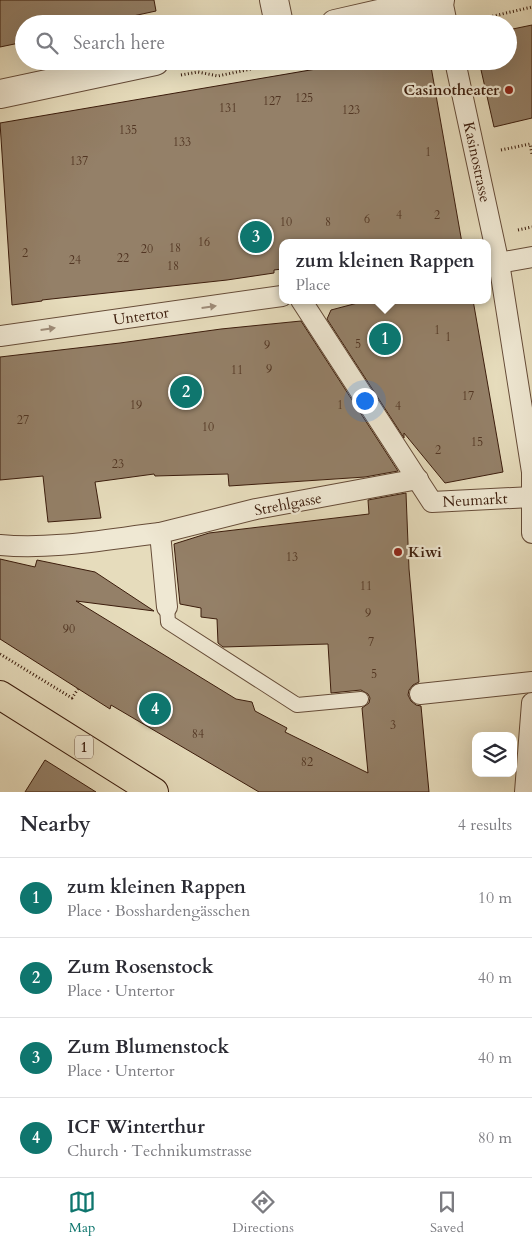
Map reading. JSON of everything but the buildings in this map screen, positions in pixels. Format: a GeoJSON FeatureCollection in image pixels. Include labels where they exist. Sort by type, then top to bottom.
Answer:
{"type":"FeatureCollection","features":[{"type":"Feature","properties":{"kind":"main road","name":"1"},"geometry":{"type":"LineString","coordinates":[[3,702],[154,792]]}},
{"type":"Feature","properties":{"kind":"street"},"geometry":{"type":"LineString","coordinates":[[274,0],[277,15]]}},
{"type":"Feature","properties":{"kind":"street"},"geometry":{"type":"LineString","coordinates":[[375,15],[441,0],[445,15]]}},
{"type":"Feature","properties":{"kind":"street"},"geometry":{"type":"LineString","coordinates":[[0,94],[113,70]]}},
{"type":"Feature","properties":{"kind":"street","name":"Kasinostrasse"},"geometry":{"type":"LineString","coordinates":[[457,70],[476,156],[489,239]]}},
{"type":"Feature","properties":{"kind":"street","name":"Kasinostrasse"},"geometry":{"type":"LineString","coordinates":[[491,252],[493,265]]}},
{"type":"Feature","properties":{"kind":"street"},"geometry":{"type":"LineString","coordinates":[[532,257],[493,265],[529,440],[532,472],[532,533]]}},
{"type":"Feature","properties":{"kind":"street","name":"Untertor"},"geometry":{"type":"LineString","coordinates":[[0,336],[279,296]]}},
{"type":"Feature","properties":{"kind":"street"},"geometry":{"type":"LineString","coordinates":[[304,304],[421,484]]}},
{"type":"Feature","properties":{"kind":"street","name":"Neumarkt"},"geometry":{"type":"LineString","coordinates":[[421,484],[432,502],[532,497]]}},
{"type":"Feature","properties":{"kind":"street","name":"Strehlgasse"},"geometry":{"type":"LineString","coordinates":[[0,545],[33,546],[62,544],[160,533],[256,509],[421,484]]}},
{"type":"Feature","properties":{"kind":"street"},"geometry":{"type":"LineString","coordinates":[[160,533],[167,608]]}},
{"type":"Feature","properties":{"kind":"street"},"geometry":{"type":"LineString","coordinates":[[420,694],[532,682]]}},
{"type":"Feature","properties":{"kind":"street"},"geometry":{"type":"LineString","coordinates":[[525,792],[532,703]]}},
{"type":"Feature","properties":{"kind":"lane"},"geometry":{"type":"LineString","coordinates":[[167,608],[168,622],[297,705],[361,699]]}},
{"type":"Feature","properties":{"kind":"path"},"geometry":{"type":"LineString","coordinates":[[498,15],[532,7]]}},
{"type":"Feature","properties":{"kind":"path"},"geometry":{"type":"LineString","coordinates":[[476,156],[530,144],[532,154]]}},
{"type":"Feature","properties":{"kind":"path"},"geometry":{"type":"LineString","coordinates":[[0,654],[72,698],[78,689]]}},
{"type":"Feature","properties":{"kind":"place","name":"Casinotheater"},"geometry":{"type":"Point","coordinates":[509,90]}},
{"type":"Feature","properties":{"kind":"place","name":"Zum Blumenstock"},"geometry":{"type":"Point","coordinates":[256,237]}},
{"type":"Feature","properties":{"kind":"place","name":"zum kleinen Rappen"},"geometry":{"type":"Point","coordinates":[385,339]}},
{"type":"Feature","properties":{"kind":"place","name":"Zum Rosenstock"},"geometry":{"type":"Point","coordinates":[186,392]}},
{"type":"Feature","properties":{"kind":"place","name":"Kiwi"},"geometry":{"type":"Point","coordinates":[398,552]}},
{"type":"Feature","properties":{"kind":"place","name":"ICF Winterthur"},"geometry":{"type":"Point","coordinates":[155,709]}}]}
